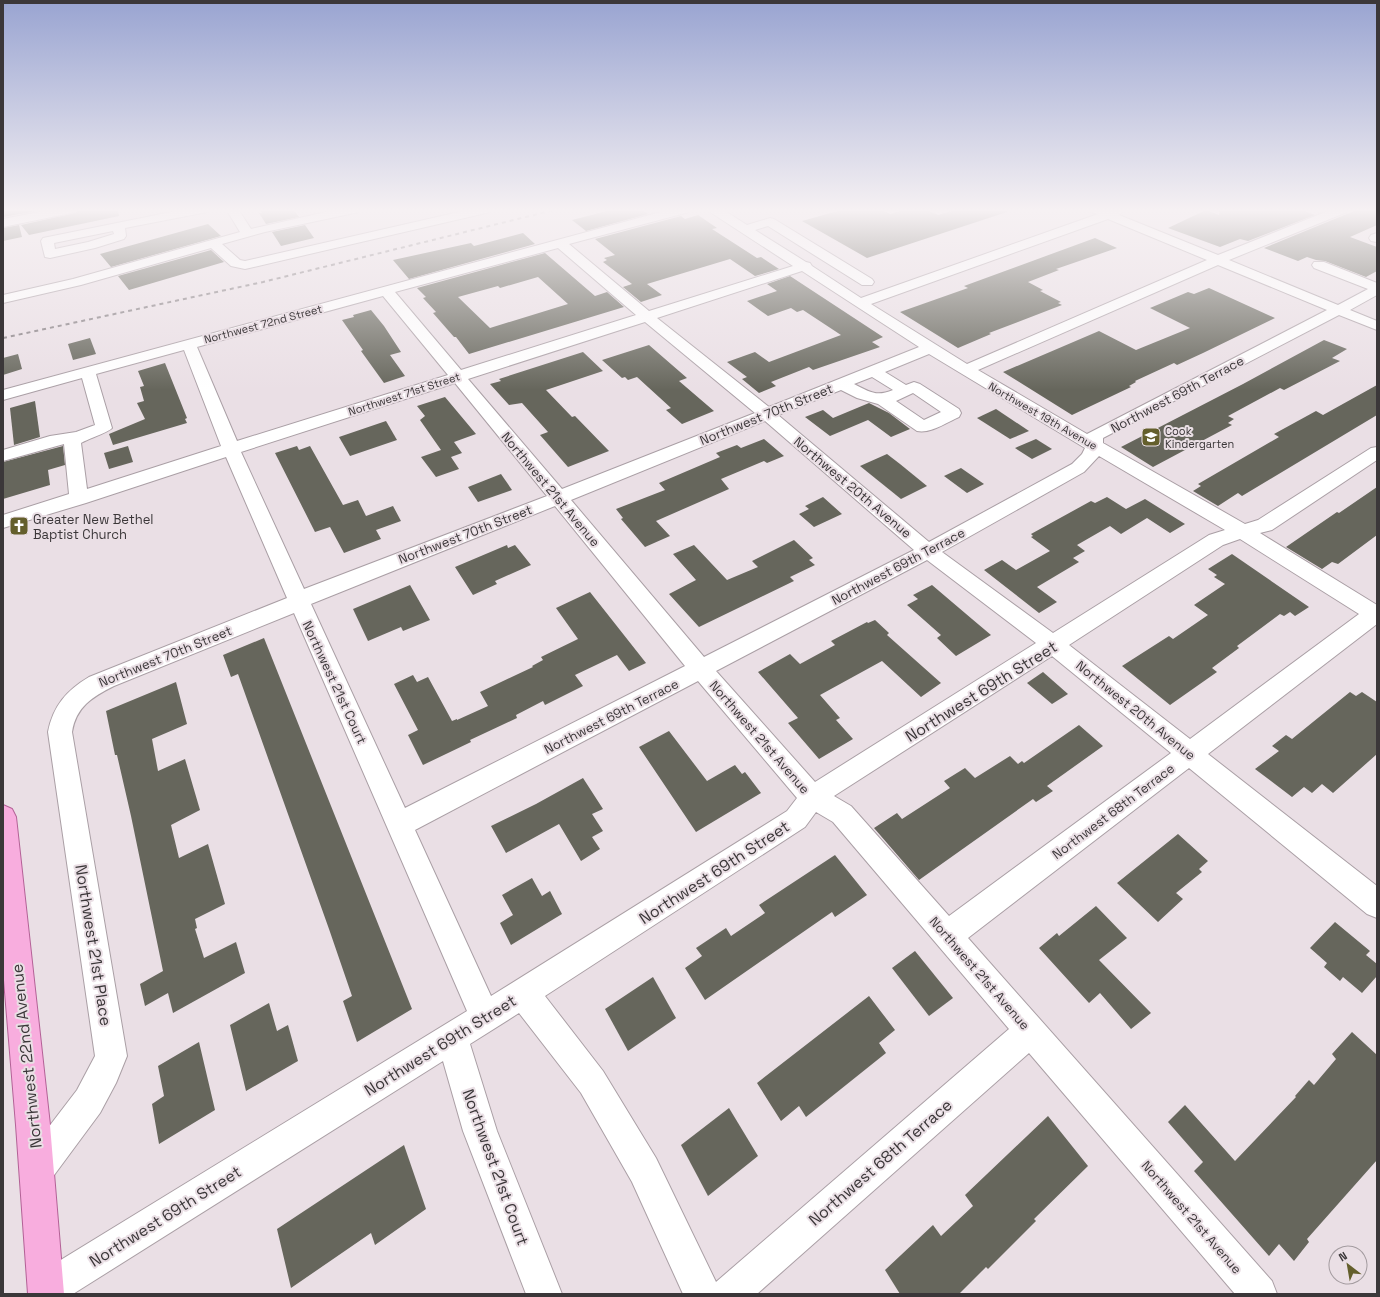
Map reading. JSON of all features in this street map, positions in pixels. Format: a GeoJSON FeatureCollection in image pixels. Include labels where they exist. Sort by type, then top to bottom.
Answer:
{"type":"FeatureCollection","features":[{"type":"Feature","properties":{"kind":"main road","name":"Northwest 22nd Avenue"},"geometry":{"type":"LineString","coordinates":[[3,817],[7,908],[37,1170],[44,1293]]}},
{"type":"Feature","properties":{"kind":"street"},"geometry":{"type":"LineString","coordinates":[[3,299],[76,282],[120,270]]}},
{"type":"Feature","properties":{"kind":"street","name":"Northwest 72nd Street"},"geometry":{"type":"LineString","coordinates":[[3,395],[462,270]]}},
{"type":"Feature","properties":{"kind":"street","name":"Northwest 20th Avenue"},"geometry":{"type":"LineString","coordinates":[[591,270],[767,414],[928,551],[1054,645],[1377,904]]}},
{"type":"Feature","properties":{"kind":"street","name":"Northwest 71st Street"},"geometry":{"type":"LineString","coordinates":[[3,522],[79,499],[789,270]]}},
{"type":"Feature","properties":{"kind":"street","name":"Northwest 19th Avenue"},"geometry":{"type":"LineString","coordinates":[[810,270],[965,370],[1242,532],[1376,615]]}},
{"type":"Feature","properties":{"kind":"street"},"geometry":{"type":"LineString","coordinates":[[847,270],[867,282]]}},
{"type":"Feature","properties":{"kind":"street"},"geometry":{"type":"LineString","coordinates":[[860,303],[954,270]]}},
{"type":"Feature","properties":{"kind":"street"},"geometry":{"type":"LineString","coordinates":[[965,370],[1196,270]]}},
{"type":"Feature","properties":{"kind":"street"},"geometry":{"type":"LineString","coordinates":[[1241,270],[1377,326]]}},
{"type":"Feature","properties":{"kind":"street"},"geometry":{"type":"LineString","coordinates":[[1330,270],[1377,289]]}},
{"type":"Feature","properties":{"kind":"street","name":"Northwest 69th Terrace"},"geometry":{"type":"LineString","coordinates":[[400,824],[701,670],[928,551],[1078,468],[1091,456],[1096,446],[1094,436],[1377,289]]}},
{"type":"Feature","properties":{"kind":"street","name":"Northwest 21st Avenue"},"geometry":{"type":"LineString","coordinates":[[386,290],[701,670],[812,797],[842,814],[1259,1294]]}},
{"type":"Feature","properties":{"kind":"street","name":"Northwest 21st Court"},"geometry":{"type":"LineString","coordinates":[[189,345],[231,449],[298,602],[400,824],[485,1017]]}},
{"type":"Feature","properties":{"kind":"street","name":"Northwest 70th Street"},"geometry":{"type":"LineString","coordinates":[[72,702],[93,686],[106,680],[298,602],[315,593],[558,498],[930,348]]}},
{"type":"Feature","properties":{"kind":"street"},"geometry":{"type":"LineString","coordinates":[[874,371],[905,391]]}},
{"type":"Feature","properties":{"kind":"street"},"geometry":{"type":"LineString","coordinates":[[79,499],[72,441],[87,433],[104,428],[88,372]]}},
{"type":"Feature","properties":{"kind":"street"},"geometry":{"type":"LineString","coordinates":[[842,384],[863,395],[884,400],[923,427],[953,413],[914,387],[884,400]]}},
{"type":"Feature","properties":{"kind":"street"},"geometry":{"type":"LineString","coordinates":[[3,456],[50,440],[63,437],[79,437]]}},
{"type":"Feature","properties":{"kind":"street","name":"Northwest 69th Street"},"geometry":{"type":"LineString","coordinates":[[44,1293],[452,1038],[796,819],[812,797],[1054,645],[1216,540],[1265,525],[1377,452]]}},
{"type":"Feature","properties":{"kind":"street","name":"Northwest 68th Terrace"},"geometry":{"type":"LineString","coordinates":[[948,935],[1376,615]]}},
{"type":"Feature","properties":{"kind":"street","name":"Northwest 21st Place"},"geometry":{"type":"LineString","coordinates":[[37,1170],[93,1094],[105,1073],[111,1056],[60,732],[61,722],[65,712],[72,702]]}},
{"type":"Feature","properties":{"kind":"street"},"geometry":{"type":"LineString","coordinates":[[523,993],[592,1082],[644,1170],[702,1294]]}},
{"type":"Feature","properties":{"kind":"street","name":"Northwest 68th Terrace"},"geometry":{"type":"LineString","coordinates":[[729,1294],[1030,1031]]}},
{"type":"Feature","properties":{"kind":"street","name":"Northwest 21st Court"},"geometry":{"type":"LineString","coordinates":[[452,1038],[480,1131],[544,1294]]}},
{"type":"Feature","properties":{"kind":"building"},"geometry":{"type":"Polygon","coordinates":[[[141,270],[198,270],[129,290],[118,276],[141,270]]]}},
{"type":"Feature","properties":{"kind":"building"},"geometry":{"type":"Polygon","coordinates":[[[401,270],[443,270],[409,279],[401,270]]]}},
{"type":"Feature","properties":{"kind":"building"},"geometry":{"type":"Polygon","coordinates":[[[485,270],[564,270],[595,296],[607,292],[624,307],[469,354],[456,337],[454,337],[433,313],[436,312],[423,298],[426,297],[417,288],[485,270]],[[538,277],[500,288],[498,286],[458,297],[490,328],[568,304],[538,277]]]}},
{"type":"Feature","properties":{"kind":"building"},"geometry":{"type":"Polygon","coordinates":[[[613,270],[695,270],[647,284],[662,295],[641,302],[623,287],[632,284],[613,270]]]}},
{"type":"Feature","properties":{"kind":"building"},"geometry":{"type":"Polygon","coordinates":[[[745,270],[777,270],[755,276],[745,270]]]}},
{"type":"Feature","properties":{"kind":"building"},"geometry":{"type":"Polygon","coordinates":[[[1009,270],[1058,270],[1059,270],[1028,282],[1043,290],[1040,291],[1061,302],[1058,303],[1062,305],[989,333],[991,334],[958,348],[900,312],[968,288],[964,286],[1009,270]]]}},
{"type":"Feature","properties":{"kind":"building"},"geometry":{"type":"Polygon","coordinates":[[[1347,270],[1377,270],[1377,271],[1366,277],[1347,270]]]}},
{"type":"Feature","properties":{"kind":"building"},"geometry":{"type":"Polygon","coordinates":[[[790,276],[883,337],[872,342],[880,347],[813,370],[809,367],[771,382],[776,386],[759,393],[742,379],[747,377],[727,362],[755,352],[769,362],[841,335],[803,310],[797,312],[791,308],[768,316],[747,301],[777,291],[767,284],[790,276]]]}},
{"type":"Feature","properties":{"kind":"building"},"geometry":{"type":"Polygon","coordinates":[[[1209,288],[1275,318],[1177,365],[1174,363],[1135,381],[1136,382],[1129,386],[1131,387],[1072,415],[1003,372],[1099,331],[1136,350],[1190,328],[1150,308],[1188,292],[1194,294],[1209,288]]]}},
{"type":"Feature","properties":{"kind":"building"},"geometry":{"type":"Polygon","coordinates":[[[371,310],[384,326],[401,352],[390,355],[405,376],[384,383],[361,351],[363,350],[342,320],[371,310]]]}},
{"type":"Feature","properties":{"kind":"building"},"geometry":{"type":"Polygon","coordinates":[[[90,338],[96,354],[73,360],[68,344],[90,338]]]}},
{"type":"Feature","properties":{"kind":"building"},"geometry":{"type":"Polygon","coordinates":[[[1324,340],[1347,349],[1332,358],[1340,361],[1284,390],[1280,388],[1228,416],[1234,419],[1228,423],[1232,425],[1153,467],[1121,447],[1243,384],[1324,340]]]}},
{"type":"Feature","properties":{"kind":"building"},"geometry":{"type":"Polygon","coordinates":[[[649,345],[687,378],[679,381],[714,411],[682,424],[666,410],[671,408],[637,377],[628,380],[625,377],[622,378],[602,360],[649,345]]]}},
{"type":"Feature","properties":{"kind":"building"},"geometry":{"type":"Polygon","coordinates":[[[583,352],[603,371],[546,390],[572,417],[575,416],[609,451],[568,467],[540,435],[548,432],[522,403],[509,405],[490,384],[501,381],[499,379],[583,352]]]}},
{"type":"Feature","properties":{"kind":"building"},"geometry":{"type":"Polygon","coordinates":[[[18,354],[22,369],[3,375],[3,358],[18,354]]]}},
{"type":"Feature","properties":{"kind":"building"},"geometry":{"type":"Polygon","coordinates":[[[165,363],[187,418],[185,419],[187,423],[113,445],[109,434],[145,419],[137,403],[144,401],[140,387],[144,386],[138,371],[165,363]]]}},
{"type":"Feature","properties":{"kind":"building"},"geometry":{"type":"Polygon","coordinates":[[[1377,385],[1377,415],[1242,496],[1238,493],[1218,506],[1193,491],[1201,486],[1198,484],[1279,437],[1274,434],[1316,411],[1323,415],[1377,385]]]}},
{"type":"Feature","properties":{"kind":"building"},"geometry":{"type":"Polygon","coordinates":[[[445,397],[476,434],[454,442],[462,453],[451,457],[459,469],[436,477],[421,457],[441,450],[420,420],[425,416],[417,406],[445,397]]]}},
{"type":"Feature","properties":{"kind":"building"},"geometry":{"type":"Polygon","coordinates":[[[35,401],[40,437],[14,445],[10,408],[35,401]]]}},
{"type":"Feature","properties":{"kind":"building"},"geometry":{"type":"Polygon","coordinates":[[[869,403],[889,413],[910,429],[891,437],[868,420],[830,436],[805,417],[823,410],[833,418],[869,403]]]}},
{"type":"Feature","properties":{"kind":"building"},"geometry":{"type":"Polygon","coordinates":[[[996,409],[1029,431],[1010,439],[977,418],[996,409]]]}},
{"type":"Feature","properties":{"kind":"building"},"geometry":{"type":"Polygon","coordinates":[[[386,421],[397,440],[350,456],[339,437],[386,421]]]}},
{"type":"Feature","properties":{"kind":"building"},"geometry":{"type":"Polygon","coordinates":[[[764,439],[784,456],[767,463],[764,461],[721,479],[729,489],[656,521],[670,536],[645,547],[621,519],[623,518],[616,509],[665,490],[659,483],[720,457],[716,453],[737,445],[741,448],[764,439]]]}},
{"type":"Feature","properties":{"kind":"building"},"geometry":{"type":"Polygon","coordinates":[[[1036,439],[1052,449],[1032,459],[1015,448],[1036,439]]]}},
{"type":"Feature","properties":{"kind":"building"},"geometry":{"type":"Polygon","coordinates":[[[63,446],[65,465],[48,470],[50,485],[3,499],[3,462],[63,446]]]}},
{"type":"Feature","properties":{"kind":"building"},"geometry":{"type":"Polygon","coordinates":[[[128,446],[133,462],[109,469],[104,453],[128,446]]]}},
{"type":"Feature","properties":{"kind":"building"},"geometry":{"type":"Polygon","coordinates":[[[297,446],[299,450],[310,446],[343,505],[358,500],[366,516],[393,506],[401,521],[376,530],[381,539],[344,553],[330,527],[315,532],[275,453],[297,446]]]}},
{"type":"Feature","properties":{"kind":"building"},"geometry":{"type":"Polygon","coordinates":[[[887,454],[927,486],[901,499],[860,466],[887,454]]]}},
{"type":"Feature","properties":{"kind":"building"},"geometry":{"type":"Polygon","coordinates":[[[961,468],[984,484],[967,493],[944,476],[961,468]]]}},
{"type":"Feature","properties":{"kind":"building"},"geometry":{"type":"Polygon","coordinates":[[[501,474],[512,490],[478,502],[468,487],[501,474]]]}},
{"type":"Feature","properties":{"kind":"building"},"geometry":{"type":"Polygon","coordinates":[[[1377,487],[1377,535],[1338,564],[1332,562],[1322,569],[1286,547],[1337,512],[1339,513],[1377,487]]]}},
{"type":"Feature","properties":{"kind":"building"},"geometry":{"type":"Polygon","coordinates":[[[823,497],[842,514],[814,527],[799,514],[809,509],[805,506],[823,497]]]}},
{"type":"Feature","properties":{"kind":"building"},"geometry":{"type":"Polygon","coordinates":[[[1107,497],[1126,509],[1145,499],[1185,524],[1170,533],[1147,518],[1121,534],[1110,526],[1077,545],[1085,551],[1073,558],[1079,562],[1037,587],[1057,602],[1039,613],[984,570],[1002,560],[1016,570],[1050,551],[1031,537],[1033,536],[1031,534],[1091,501],[1095,503],[1107,497]]]}},
{"type":"Feature","properties":{"kind":"building"},"geometry":{"type":"Polygon","coordinates":[[[794,540],[813,558],[809,560],[815,565],[790,577],[794,581],[699,627],[669,594],[696,580],[673,554],[694,545],[727,580],[758,567],[752,561],[794,540]]]}},
{"type":"Feature","properties":{"kind":"building"},"geometry":{"type":"Polygon","coordinates":[[[507,545],[508,548],[515,545],[531,565],[495,581],[497,584],[473,595],[455,567],[507,545]]]}},
{"type":"Feature","properties":{"kind":"building"},"geometry":{"type":"Polygon","coordinates":[[[1232,554],[1309,607],[1295,616],[1290,612],[1284,616],[1280,614],[1237,646],[1239,648],[1212,668],[1217,672],[1170,705],[1122,666],[1169,636],[1173,639],[1208,615],[1194,605],[1225,584],[1214,577],[1217,575],[1208,569],[1232,554]]]}},
{"type":"Feature","properties":{"kind":"building"},"geometry":{"type":"Polygon","coordinates":[[[410,585],[430,620],[403,631],[401,627],[368,641],[353,609],[410,585]]]}},
{"type":"Feature","properties":{"kind":"building"},"geometry":{"type":"Polygon","coordinates":[[[932,585],[991,635],[956,656],[937,638],[941,635],[907,605],[918,599],[913,595],[932,585]]]}},
{"type":"Feature","properties":{"kind":"building"},"geometry":{"type":"Polygon","coordinates":[[[590,592],[646,663],[629,671],[617,655],[575,675],[583,686],[545,705],[543,701],[516,715],[517,718],[470,740],[471,742],[423,765],[408,735],[418,730],[394,684],[413,675],[417,682],[428,677],[452,721],[488,706],[480,692],[533,667],[532,666],[543,660],[541,657],[578,639],[556,608],[590,592]]]}},
{"type":"Feature","properties":{"kind":"building"},"geometry":{"type":"Polygon","coordinates":[[[875,620],[889,633],[887,635],[941,683],[921,697],[882,661],[820,695],[840,718],[836,720],[853,739],[819,759],[788,723],[798,718],[758,672],[790,654],[800,664],[835,645],[831,641],[867,622],[868,623],[875,620]]]}},
{"type":"Feature","properties":{"kind":"building"},"geometry":{"type":"Polygon","coordinates":[[[264,638],[412,1009],[357,1042],[343,1001],[352,996],[329,929],[238,674],[231,677],[223,655],[264,638]]]}},
{"type":"Feature","properties":{"kind":"building"},"geometry":{"type":"Polygon","coordinates":[[[1043,672],[1068,694],[1052,704],[1027,683],[1043,672]]]}},
{"type":"Feature","properties":{"kind":"building"},"geometry":{"type":"Polygon","coordinates":[[[176,682],[187,724],[152,739],[158,771],[185,759],[200,810],[171,825],[179,858],[208,844],[225,904],[195,919],[197,928],[195,929],[204,958],[236,942],[245,973],[173,1013],[168,993],[145,1006],[140,984],[163,971],[131,816],[117,755],[115,755],[106,711],[176,682]]]}},
{"type":"Feature","properties":{"kind":"building"},"geometry":{"type":"Polygon","coordinates":[[[1350,692],[1356,696],[1362,692],[1377,702],[1377,754],[1333,793],[1322,784],[1312,793],[1304,787],[1292,797],[1255,769],[1279,751],[1272,746],[1286,735],[1292,739],[1350,692]]]}},
{"type":"Feature","properties":{"kind":"building"},"geometry":{"type":"Polygon","coordinates":[[[1079,725],[1103,746],[1047,786],[1053,791],[1036,802],[1033,799],[919,880],[874,828],[897,813],[902,819],[950,788],[944,781],[965,768],[975,778],[1010,756],[1018,764],[1022,761],[1024,763],[1079,725]]]}},
{"type":"Feature","properties":{"kind":"building"},"geometry":{"type":"Polygon","coordinates":[[[669,731],[707,781],[735,765],[742,774],[745,772],[761,793],[696,832],[639,747],[669,731]]]}},
{"type":"Feature","properties":{"kind":"building"},"geometry":{"type":"Polygon","coordinates":[[[583,778],[603,809],[592,814],[603,831],[592,837],[600,849],[581,861],[559,824],[506,853],[491,826],[536,804],[583,778]]]}},
{"type":"Feature","properties":{"kind":"building"},"geometry":{"type":"Polygon","coordinates":[[[1178,834],[1208,861],[1199,869],[1202,872],[1176,893],[1183,899],[1158,922],[1117,883],[1178,834]]]}},
{"type":"Feature","properties":{"kind":"building"},"geometry":{"type":"Polygon","coordinates":[[[835,855],[867,895],[835,917],[832,912],[705,1000],[685,968],[702,956],[696,948],[726,928],[731,936],[765,913],[759,905],[835,855]]]}},
{"type":"Feature","properties":{"kind":"building"},"geometry":{"type":"Polygon","coordinates":[[[532,878],[542,896],[550,891],[562,914],[511,945],[500,923],[513,915],[502,895],[532,878]]]}},
{"type":"Feature","properties":{"kind":"building"},"geometry":{"type":"Polygon","coordinates":[[[1096,906],[1127,938],[1099,960],[1151,1013],[1131,1029],[1100,993],[1089,1003],[1039,948],[1057,933],[1059,936],[1096,906]]]}},
{"type":"Feature","properties":{"kind":"building"},"geometry":{"type":"Polygon","coordinates":[[[1335,922],[1370,951],[1366,955],[1377,964],[1377,976],[1362,993],[1343,977],[1340,981],[1324,967],[1327,963],[1310,948],[1335,922]]]}},
{"type":"Feature","properties":{"kind":"building"},"geometry":{"type":"Polygon","coordinates":[[[915,951],[953,998],[929,1016],[892,968],[915,951]]]}},
{"type":"Feature","properties":{"kind":"building"},"geometry":{"type":"Polygon","coordinates":[[[653,977],[676,1018],[628,1051],[605,1009],[653,977]]]}},
{"type":"Feature","properties":{"kind":"building"},"geometry":{"type":"Polygon","coordinates":[[[869,996],[895,1030],[879,1043],[886,1053],[806,1117],[799,1106],[781,1121],[757,1083],[869,996]]]}},
{"type":"Feature","properties":{"kind":"building"},"geometry":{"type":"Polygon","coordinates":[[[269,1003],[277,1031],[288,1025],[298,1061],[246,1091],[230,1025],[269,1003]]]}},
{"type":"Feature","properties":{"kind":"building"},"geometry":{"type":"Polygon","coordinates":[[[1352,1032],[1377,1055],[1377,1160],[1307,1239],[1309,1242],[1294,1261],[1279,1244],[1269,1256],[1194,1171],[1203,1162],[1168,1122],[1185,1105],[1235,1161],[1296,1097],[1295,1096],[1309,1080],[1314,1085],[1336,1059],[1332,1054],[1352,1032]]]}},
{"type":"Feature","properties":{"kind":"building"},"geometry":{"type":"Polygon","coordinates":[[[199,1042],[215,1110],[159,1144],[152,1104],[164,1096],[158,1066],[199,1042]]]}},
{"type":"Feature","properties":{"kind":"building"},"geometry":{"type":"Polygon","coordinates":[[[729,1108],[758,1156],[708,1196],[681,1145],[729,1108]]]}},
{"type":"Feature","properties":{"kind":"building"},"geometry":{"type":"Polygon","coordinates":[[[1048,1116],[1088,1166],[1034,1219],[1036,1221],[988,1269],[986,1267],[959,1294],[900,1294],[885,1270],[933,1225],[941,1236],[973,1206],[965,1195],[1048,1116]]]}},
{"type":"Feature","properties":{"kind":"building"},"geometry":{"type":"Polygon","coordinates":[[[404,1145],[426,1209],[375,1245],[371,1233],[291,1288],[277,1229],[404,1145]]]}},
{"type":"Feature","properties":{"kind":"railway"},"geometry":{"type":"LineString","coordinates":[[3,338],[263,282],[313,270]]}},
{"type":"Feature","properties":{"kind":"place","name":"Cook Kindergarten"},"geometry":{"type":"Point","coordinates":[1151,437]}},
{"type":"Feature","properties":{"kind":"place","name":"Greater New Bethel Baptist Church"},"geometry":{"type":"Point","coordinates":[19,526]}}]}
